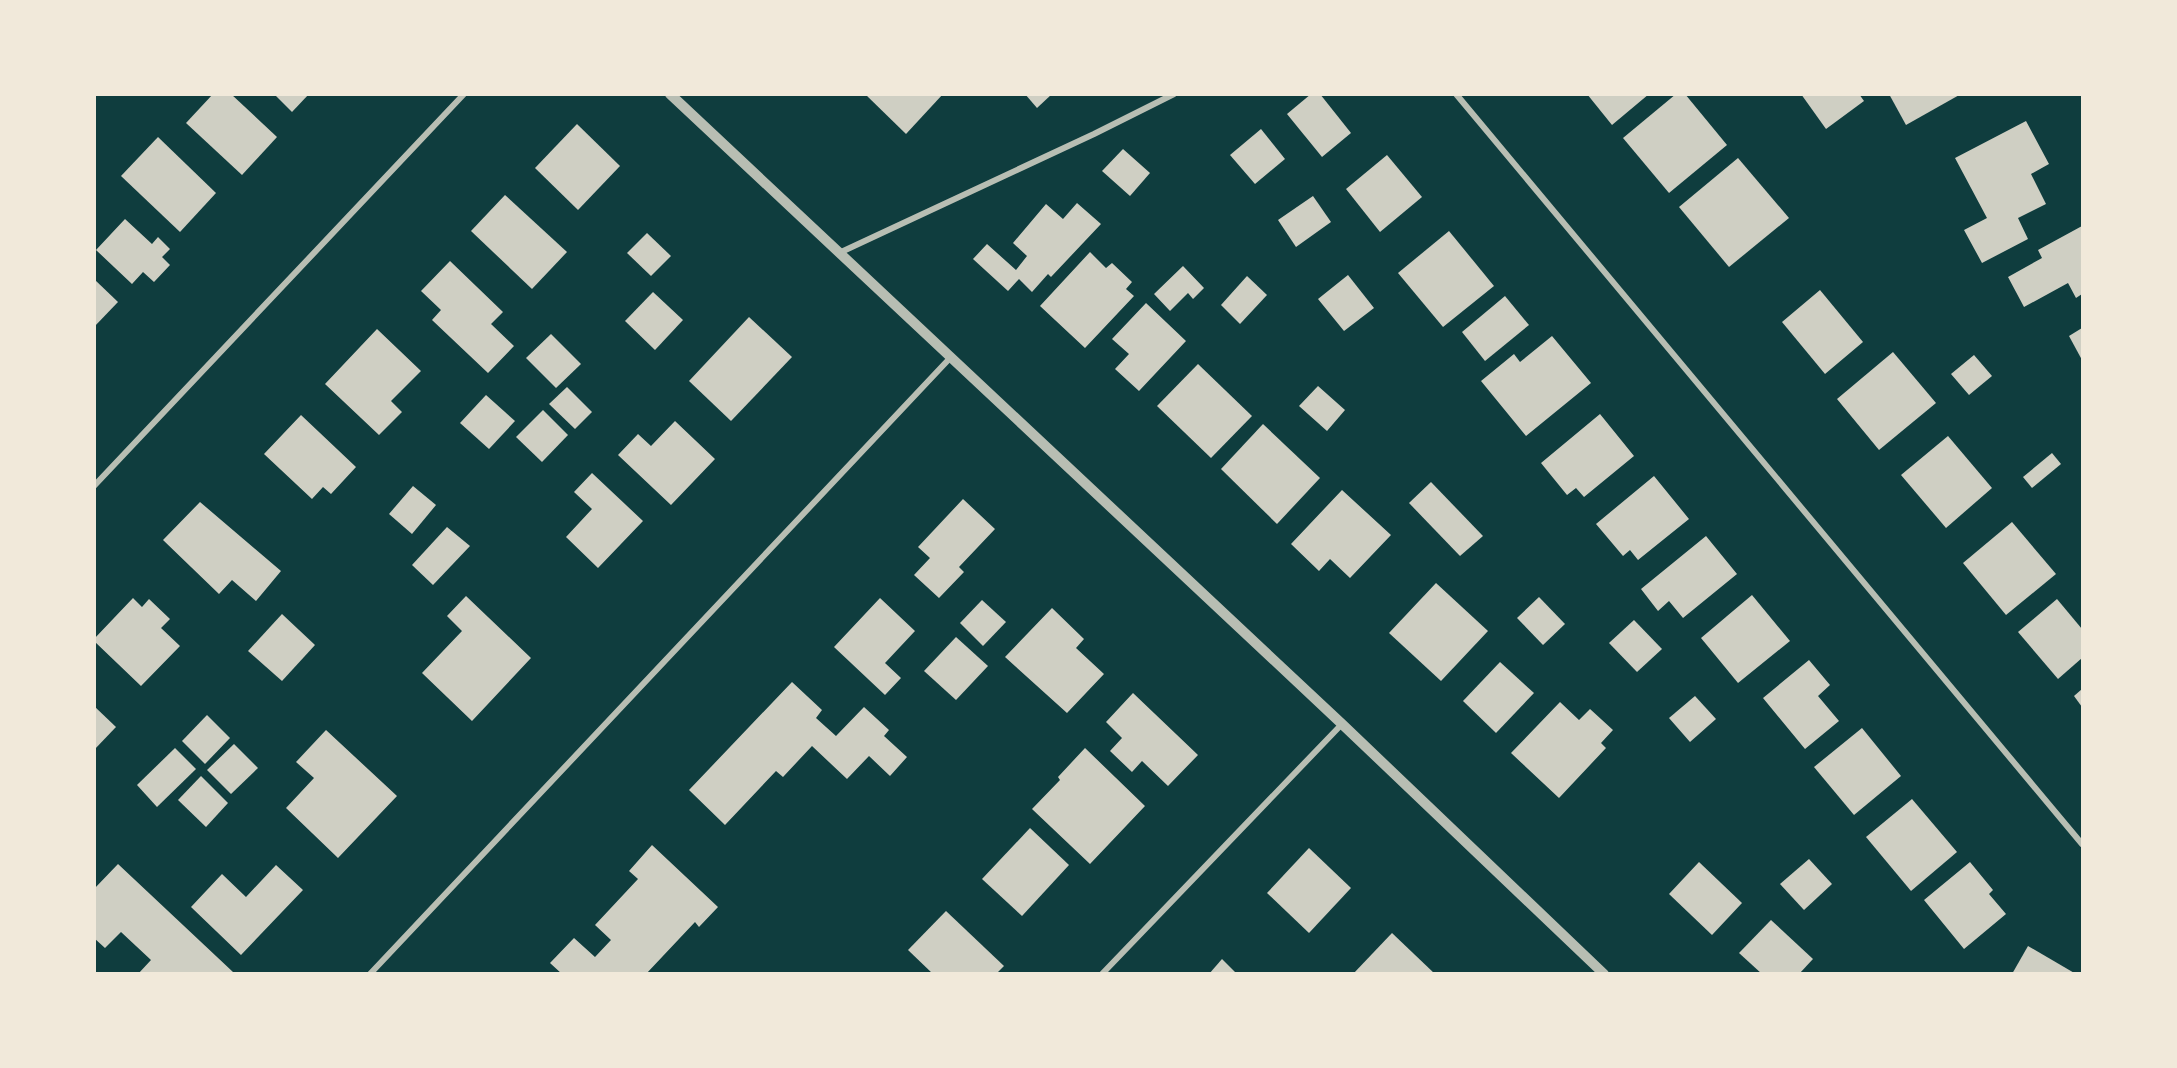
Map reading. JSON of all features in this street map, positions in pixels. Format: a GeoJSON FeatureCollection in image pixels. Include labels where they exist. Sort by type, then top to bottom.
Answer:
{"type":"FeatureCollection","features":[{"type":"Feature","properties":{"kind":"street"},"geometry":{"type":"LineString","coordinates":[[94,486],[464,94]]}},
{"type":"Feature","properties":{"kind":"street"},"geometry":{"type":"LineString","coordinates":[[670,94],[1342,724],[1604,974]]}},
{"type":"Feature","properties":{"kind":"street"},"geometry":{"type":"LineString","coordinates":[[838,253],[1095,134],[1174,94]]}},
{"type":"Feature","properties":{"kind":"street"},"geometry":{"type":"LineString","coordinates":[[1456,94],[2082,844]]}},
{"type":"Feature","properties":{"kind":"street"},"geometry":{"type":"LineString","coordinates":[[370,974],[951,357]]}},
{"type":"Feature","properties":{"kind":"street"},"geometry":{"type":"LineString","coordinates":[[1102,974],[1342,724]]}},
{"type":"Feature","properties":{"kind":"building"},"geometry":{"type":"Polygon","coordinates":[[[213,94],[231,94],[277,137],[242,175],[186,123],[213,94]]]}},
{"type":"Feature","properties":{"kind":"building"},"geometry":{"type":"Polygon","coordinates":[[[274,94],[309,94],[292,112],[274,94]]]}},
{"type":"Feature","properties":{"kind":"building"},"geometry":{"type":"Polygon","coordinates":[[[865,94],[943,94],[906,134],[865,94]]]}},
{"type":"Feature","properties":{"kind":"building"},"geometry":{"type":"Polygon","coordinates":[[[1025,94],[1052,94],[1037,108],[1025,94]]]}},
{"type":"Feature","properties":{"kind":"building"},"geometry":{"type":"Polygon","coordinates":[[[1311,94],[1320,94],[1351,133],[1322,157],[1287,114],[1311,94]]]}},
{"type":"Feature","properties":{"kind":"building"},"geometry":{"type":"Polygon","coordinates":[[[1587,94],[1649,94],[1612,125],[1587,94]]]}},
{"type":"Feature","properties":{"kind":"building"},"geometry":{"type":"Polygon","coordinates":[[[1676,94],[1685,94],[1727,145],[1669,193],[1623,138],[1676,94]]]}},
{"type":"Feature","properties":{"kind":"building"},"geometry":{"type":"Polygon","coordinates":[[[1801,94],[1859,94],[1864,101],[1826,129],[1801,94]]]}},
{"type":"Feature","properties":{"kind":"building"},"geometry":{"type":"Polygon","coordinates":[[[1889,94],[1961,94],[1906,125],[1889,94]]]}},
{"type":"Feature","properties":{"kind":"building"},"geometry":{"type":"Polygon","coordinates":[[[2026,121],[2049,164],[2031,174],[2046,204],[2018,218],[2028,239],[1982,263],[1964,230],[1987,218],[1955,158],[2026,121]]]}},
{"type":"Feature","properties":{"kind":"building"},"geometry":{"type":"Polygon","coordinates":[[[577,124],[620,166],[578,210],[535,168],[577,124]]]}},
{"type":"Feature","properties":{"kind":"building"},"geometry":{"type":"Polygon","coordinates":[[[1261,129],[1285,159],[1255,184],[1230,155],[1261,129]]]}},
{"type":"Feature","properties":{"kind":"building"},"geometry":{"type":"Polygon","coordinates":[[[158,137],[216,193],[180,232],[121,176],[158,137]]]}},
{"type":"Feature","properties":{"kind":"building"},"geometry":{"type":"Polygon","coordinates":[[[1123,149],[1150,173],[1130,196],[1102,171],[1123,149]]]}},
{"type":"Feature","properties":{"kind":"building"},"geometry":{"type":"Polygon","coordinates":[[[1387,155],[1422,197],[1380,232],[1346,189],[1387,155]]]}},
{"type":"Feature","properties":{"kind":"building"},"geometry":{"type":"Polygon","coordinates":[[[1738,158],[1789,218],[1729,267],[1679,207],[1738,158]]]}},
{"type":"Feature","properties":{"kind":"building"},"geometry":{"type":"Polygon","coordinates":[[[505,195],[567,252],[532,289],[471,231],[505,195]]]}},
{"type":"Feature","properties":{"kind":"building"},"geometry":{"type":"Polygon","coordinates":[[[1313,196],[1331,222],[1296,247],[1278,220],[1313,196]]]}},
{"type":"Feature","properties":{"kind":"building"},"geometry":{"type":"Polygon","coordinates":[[[1077,203],[1101,224],[1051,277],[1048,274],[1032,292],[1019,279],[1008,291],[973,259],[987,244],[1016,270],[1027,256],[1013,243],[1046,204],[1063,219],[1077,203]]]}},
{"type":"Feature","properties":{"kind":"building"},"geometry":{"type":"Polygon","coordinates":[[[125,219],[152,244],[158,237],[170,249],[162,257],[170,265],[154,282],[143,272],[132,284],[96,250],[125,219]]]}},
{"type":"Feature","properties":{"kind":"building"},"geometry":{"type":"Polygon","coordinates":[[[2082,226],[2082,294],[2076,298],[2068,283],[2024,307],[2008,277],[2042,258],[2038,250],[2082,226]]]}},
{"type":"Feature","properties":{"kind":"building"},"geometry":{"type":"Polygon","coordinates":[[[1449,231],[1494,286],[1443,327],[1398,273],[1449,231]]]}},
{"type":"Feature","properties":{"kind":"building"},"geometry":{"type":"Polygon","coordinates":[[[647,233],[671,256],[651,276],[627,253],[647,233]]]}},
{"type":"Feature","properties":{"kind":"building"},"geometry":{"type":"Polygon","coordinates":[[[1090,252],[1106,268],[1112,263],[1132,282],[1126,289],[1134,296],[1085,348],[1040,306],[1090,252]]]}},
{"type":"Feature","properties":{"kind":"building"},"geometry":{"type":"Polygon","coordinates":[[[450,261],[503,312],[491,324],[514,346],[488,373],[432,320],[441,310],[421,291],[450,261]]]}},
{"type":"Feature","properties":{"kind":"building"},"geometry":{"type":"Polygon","coordinates":[[[1183,266],[1204,288],[1193,299],[1188,293],[1170,311],[1154,294],[1183,266]]]}},
{"type":"Feature","properties":{"kind":"building"},"geometry":{"type":"Polygon","coordinates":[[[1348,275],[1374,308],[1344,331],[1318,299],[1348,275]]]}},
{"type":"Feature","properties":{"kind":"building"},"geometry":{"type":"Polygon","coordinates":[[[1247,276],[1267,295],[1240,324],[1221,305],[1247,276]]]}},
{"type":"Feature","properties":{"kind":"building"},"geometry":{"type":"Polygon","coordinates":[[[94,279],[118,302],[94,327],[94,279]]]}},
{"type":"Feature","properties":{"kind":"building"},"geometry":{"type":"Polygon","coordinates":[[[1820,290],[1863,342],[1825,374],[1782,322],[1820,290]]]}},
{"type":"Feature","properties":{"kind":"building"},"geometry":{"type":"Polygon","coordinates":[[[653,292],[683,320],[655,350],[625,321],[653,292]]]}},
{"type":"Feature","properties":{"kind":"building"},"geometry":{"type":"Polygon","coordinates":[[[1505,296],[1529,325],[1485,361],[1462,332],[1505,296]]]}},
{"type":"Feature","properties":{"kind":"building"},"geometry":{"type":"Polygon","coordinates":[[[1146,303],[1186,341],[1139,391],[1115,369],[1129,354],[1112,339],[1146,303]]]}},
{"type":"Feature","properties":{"kind":"building"},"geometry":{"type":"Polygon","coordinates":[[[749,317],[792,357],[731,421],[689,381],[749,317]]]}},
{"type":"Feature","properties":{"kind":"building"},"geometry":{"type":"Polygon","coordinates":[[[2082,328],[2082,360],[2069,336],[2082,328]]]}},
{"type":"Feature","properties":{"kind":"building"},"geometry":{"type":"Polygon","coordinates":[[[377,329],[421,371],[391,401],[402,412],[379,435],[325,384],[377,329]]]}},
{"type":"Feature","properties":{"kind":"building"},"geometry":{"type":"Polygon","coordinates":[[[551,334],[581,364],[556,388],[526,358],[551,334]]]}},
{"type":"Feature","properties":{"kind":"building"},"geometry":{"type":"Polygon","coordinates":[[[1552,336],[1591,383],[1526,436],[1481,381],[1514,354],[1520,362],[1552,336]]]}},
{"type":"Feature","properties":{"kind":"building"},"geometry":{"type":"Polygon","coordinates":[[[1893,352],[1936,403],[1879,450],[1837,399],[1893,352]]]}},
{"type":"Feature","properties":{"kind":"building"},"geometry":{"type":"Polygon","coordinates":[[[1974,355],[1992,376],[1969,395],[1951,374],[1974,355]]]}},
{"type":"Feature","properties":{"kind":"building"},"geometry":{"type":"Polygon","coordinates":[[[1198,364],[1252,416],[1211,458],[1157,406],[1198,364]]]}},
{"type":"Feature","properties":{"kind":"building"},"geometry":{"type":"Polygon","coordinates":[[[1318,386],[1345,410],[1327,431],[1299,406],[1318,386]]]}},
{"type":"Feature","properties":{"kind":"building"},"geometry":{"type":"Polygon","coordinates":[[[567,387],[592,412],[575,429],[549,404],[567,387]]]}},
{"type":"Feature","properties":{"kind":"building"},"geometry":{"type":"Polygon","coordinates":[[[486,395],[515,421],[489,449],[460,423],[486,395]]]}},
{"type":"Feature","properties":{"kind":"building"},"geometry":{"type":"Polygon","coordinates":[[[543,410],[568,435],[542,462],[516,437],[543,410]]]}},
{"type":"Feature","properties":{"kind":"building"},"geometry":{"type":"Polygon","coordinates":[[[1600,414],[1634,456],[1584,497],[1576,488],[1567,495],[1541,463],[1600,414]]]}},
{"type":"Feature","properties":{"kind":"building"},"geometry":{"type":"Polygon","coordinates":[[[301,415],[356,467],[331,494],[323,487],[312,499],[264,454],[301,415]]]}},
{"type":"Feature","properties":{"kind":"building"},"geometry":{"type":"Polygon","coordinates":[[[675,421],[715,459],[671,505],[618,455],[638,434],[651,446],[675,421]]]}},
{"type":"Feature","properties":{"kind":"building"},"geometry":{"type":"Polygon","coordinates":[[[1263,424],[1320,478],[1277,524],[1221,469],[1263,424]]]}},
{"type":"Feature","properties":{"kind":"building"},"geometry":{"type":"Polygon","coordinates":[[[1948,436],[1992,488],[1946,528],[1901,475],[1948,436]]]}},
{"type":"Feature","properties":{"kind":"building"},"geometry":{"type":"Polygon","coordinates":[[[2052,453],[2061,464],[2032,488],[2023,477],[2052,453]]]}},
{"type":"Feature","properties":{"kind":"building"},"geometry":{"type":"Polygon","coordinates":[[[592,473],[643,521],[598,568],[566,537],[592,509],[574,492],[592,473]]]}},
{"type":"Feature","properties":{"kind":"building"},"geometry":{"type":"Polygon","coordinates":[[[1654,476],[1689,519],[1638,560],[1630,550],[1623,556],[1596,524],[1654,476]]]}},
{"type":"Feature","properties":{"kind":"building"},"geometry":{"type":"Polygon","coordinates":[[[1431,482],[1483,536],[1460,556],[1409,503],[1431,482]]]}},
{"type":"Feature","properties":{"kind":"building"},"geometry":{"type":"Polygon","coordinates":[[[413,486],[436,505],[412,534],[389,514],[413,486]]]}},
{"type":"Feature","properties":{"kind":"building"},"geometry":{"type":"Polygon","coordinates":[[[1342,490],[1391,535],[1350,578],[1330,559],[1319,571],[1291,544],[1342,490]]]}},
{"type":"Feature","properties":{"kind":"building"},"geometry":{"type":"Polygon","coordinates":[[[963,499],[995,529],[959,567],[964,572],[939,598],[914,575],[930,558],[918,547],[963,499]]]}},
{"type":"Feature","properties":{"kind":"building"},"geometry":{"type":"Polygon","coordinates":[[[200,502],[281,571],[256,601],[232,580],[219,594],[163,540],[200,502]]]}},
{"type":"Feature","properties":{"kind":"building"},"geometry":{"type":"Polygon","coordinates":[[[2012,522],[2056,574],[2006,615],[1963,563],[2012,522]]]}},
{"type":"Feature","properties":{"kind":"building"},"geometry":{"type":"Polygon","coordinates":[[[447,527],[470,546],[433,585],[412,565],[447,527]]]}},
{"type":"Feature","properties":{"kind":"building"},"geometry":{"type":"Polygon","coordinates":[[[1706,536],[1737,574],[1683,618],[1669,601],[1658,611],[1641,589],[1706,536]]]}},
{"type":"Feature","properties":{"kind":"building"},"geometry":{"type":"Polygon","coordinates":[[[1436,583],[1488,631],[1441,681],[1389,633],[1436,583]]]}},
{"type":"Feature","properties":{"kind":"building"},"geometry":{"type":"Polygon","coordinates":[[[1752,595],[1790,641],[1738,683],[1701,638],[1752,595]]]}},
{"type":"Feature","properties":{"kind":"building"},"geometry":{"type":"Polygon","coordinates":[[[466,596],[531,658],[472,721],[422,673],[462,631],[447,616],[466,596]]]}},
{"type":"Feature","properties":{"kind":"building"},"geometry":{"type":"Polygon","coordinates":[[[1539,597],[1565,624],[1543,645],[1517,618],[1539,597]]]}},
{"type":"Feature","properties":{"kind":"building"},"geometry":{"type":"Polygon","coordinates":[[[133,598],[142,607],[149,599],[170,619],[161,628],[180,646],[141,686],[94,641],[133,598]]]}},
{"type":"Feature","properties":{"kind":"building"},"geometry":{"type":"Polygon","coordinates":[[[880,598],[915,631],[885,663],[901,678],[885,695],[834,647],[880,598]]]}},
{"type":"Feature","properties":{"kind":"building"},"geometry":{"type":"Polygon","coordinates":[[[2057,599],[2082,629],[2082,658],[2058,679],[2018,632],[2057,599]]]}},
{"type":"Feature","properties":{"kind":"building"},"geometry":{"type":"Polygon","coordinates":[[[982,600],[1006,622],[983,646],[960,623],[982,600]]]}},
{"type":"Feature","properties":{"kind":"building"},"geometry":{"type":"Polygon","coordinates":[[[1052,608],[1084,639],[1076,648],[1104,674],[1067,713],[1005,657],[1052,608]]]}},
{"type":"Feature","properties":{"kind":"building"},"geometry":{"type":"Polygon","coordinates":[[[282,614],[315,645],[282,681],[248,651],[282,614]]]}},
{"type":"Feature","properties":{"kind":"building"},"geometry":{"type":"Polygon","coordinates":[[[1634,620],[1662,649],[1637,672],[1609,643],[1634,620]]]}},
{"type":"Feature","properties":{"kind":"building"},"geometry":{"type":"Polygon","coordinates":[[[956,637],[988,666],[956,700],[924,671],[956,637]]]}},
{"type":"Feature","properties":{"kind":"building"},"geometry":{"type":"Polygon","coordinates":[[[1809,660],[1830,685],[1818,696],[1839,721],[1805,749],[1763,698],[1809,660]]]}},
{"type":"Feature","properties":{"kind":"building"},"geometry":{"type":"Polygon","coordinates":[[[1500,662],[1534,693],[1496,733],[1463,701],[1500,662]]]}},
{"type":"Feature","properties":{"kind":"building"},"geometry":{"type":"Polygon","coordinates":[[[792,682],[822,710],[816,718],[836,736],[864,707],[889,730],[884,736],[907,757],[890,776],[869,756],[847,779],[812,746],[783,777],[776,771],[725,825],[689,790],[792,682]]]}},
{"type":"Feature","properties":{"kind":"building"},"geometry":{"type":"Polygon","coordinates":[[[2082,689],[2082,707],[2074,696],[2082,689]]]}},
{"type":"Feature","properties":{"kind":"building"},"geometry":{"type":"Polygon","coordinates":[[[1133,693],[1198,755],[1168,786],[1142,761],[1132,772],[1110,751],[1122,738],[1106,722],[1133,693]]]}},
{"type":"Feature","properties":{"kind":"building"},"geometry":{"type":"Polygon","coordinates":[[[1695,696],[1716,719],[1690,742],[1669,718],[1695,696]]]}},
{"type":"Feature","properties":{"kind":"building"},"geometry":{"type":"Polygon","coordinates":[[[1560,702],[1579,720],[1590,709],[1613,730],[1601,743],[1606,748],[1559,798],[1511,753],[1560,702]]]}},
{"type":"Feature","properties":{"kind":"building"},"geometry":{"type":"Polygon","coordinates":[[[94,706],[116,727],[94,750],[94,706]]]}},
{"type":"Feature","properties":{"kind":"building"},"geometry":{"type":"Polygon","coordinates":[[[207,715],[230,738],[205,764],[182,741],[207,715]]]}},
{"type":"Feature","properties":{"kind":"building"},"geometry":{"type":"Polygon","coordinates":[[[1862,728],[1901,776],[1854,815],[1814,767],[1862,728]]]}},
{"type":"Feature","properties":{"kind":"building"},"geometry":{"type":"Polygon","coordinates":[[[326,730],[397,796],[338,858],[286,808],[314,778],[296,762],[326,730]]]}},
{"type":"Feature","properties":{"kind":"building"},"geometry":{"type":"Polygon","coordinates":[[[234,744],[258,768],[231,794],[207,770],[234,744]]]}},
{"type":"Feature","properties":{"kind":"building"},"geometry":{"type":"Polygon","coordinates":[[[175,748],[196,769],[157,807],[137,785],[175,748]]]}},
{"type":"Feature","properties":{"kind":"building"},"geometry":{"type":"Polygon","coordinates":[[[1085,748],[1145,806],[1090,864],[1032,809],[1060,780],[1058,777],[1085,748]]]}},
{"type":"Feature","properties":{"kind":"building"},"geometry":{"type":"Polygon","coordinates":[[[201,776],[228,803],[206,827],[178,800],[201,776]]]}},
{"type":"Feature","properties":{"kind":"building"},"geometry":{"type":"Polygon","coordinates":[[[1912,799],[1957,852],[1911,891],[1866,837],[1912,799]]]}},
{"type":"Feature","properties":{"kind":"building"},"geometry":{"type":"Polygon","coordinates":[[[1030,828],[1069,865],[1022,916],[982,879],[1030,828]]]}},
{"type":"Feature","properties":{"kind":"building"},"geometry":{"type":"Polygon","coordinates":[[[652,845],[718,907],[699,927],[695,922],[646,974],[562,974],[550,963],[574,938],[595,957],[611,940],[595,925],[638,879],[629,871],[652,845]]]}},
{"type":"Feature","properties":{"kind":"building"},"geometry":{"type":"Polygon","coordinates":[[[1309,848],[1351,888],[1309,933],[1267,893],[1309,848]]]}},
{"type":"Feature","properties":{"kind":"building"},"geometry":{"type":"Polygon","coordinates":[[[1809,859],[1832,884],[1804,910],[1780,884],[1809,859]]]}},
{"type":"Feature","properties":{"kind":"building"},"geometry":{"type":"Polygon","coordinates":[[[1699,862],[1742,903],[1712,935],[1669,894],[1699,862]]]}},
{"type":"Feature","properties":{"kind":"building"},"geometry":{"type":"Polygon","coordinates":[[[1970,862],[1993,890],[1989,894],[2006,914],[1964,949],[1924,900],[1970,862]]]}},
{"type":"Feature","properties":{"kind":"building"},"geometry":{"type":"Polygon","coordinates":[[[118,864],[233,972],[231,974],[138,974],[151,960],[121,932],[105,948],[94,938],[94,889],[118,864]]]}},
{"type":"Feature","properties":{"kind":"building"},"geometry":{"type":"Polygon","coordinates":[[[276,865],[303,890],[241,955],[191,907],[222,874],[246,897],[276,865]]]}},
{"type":"Feature","properties":{"kind":"building"},"geometry":{"type":"Polygon","coordinates":[[[946,911],[1004,966],[996,974],[933,974],[908,950],[946,911]]]}},
{"type":"Feature","properties":{"kind":"building"},"geometry":{"type":"Polygon","coordinates":[[[1771,920],[1813,959],[1799,974],[1762,974],[1739,953],[1771,920]]]}},
{"type":"Feature","properties":{"kind":"building"},"geometry":{"type":"Polygon","coordinates":[[[1392,933],[1435,974],[1353,974],[1392,933]]]}},
{"type":"Feature","properties":{"kind":"building"},"geometry":{"type":"Polygon","coordinates":[[[2028,946],[2076,974],[2012,974],[2028,946]]]}},
{"type":"Feature","properties":{"kind":"building"},"geometry":{"type":"Polygon","coordinates":[[[1222,959],[1237,974],[1209,974],[1222,959]]]}}]}
